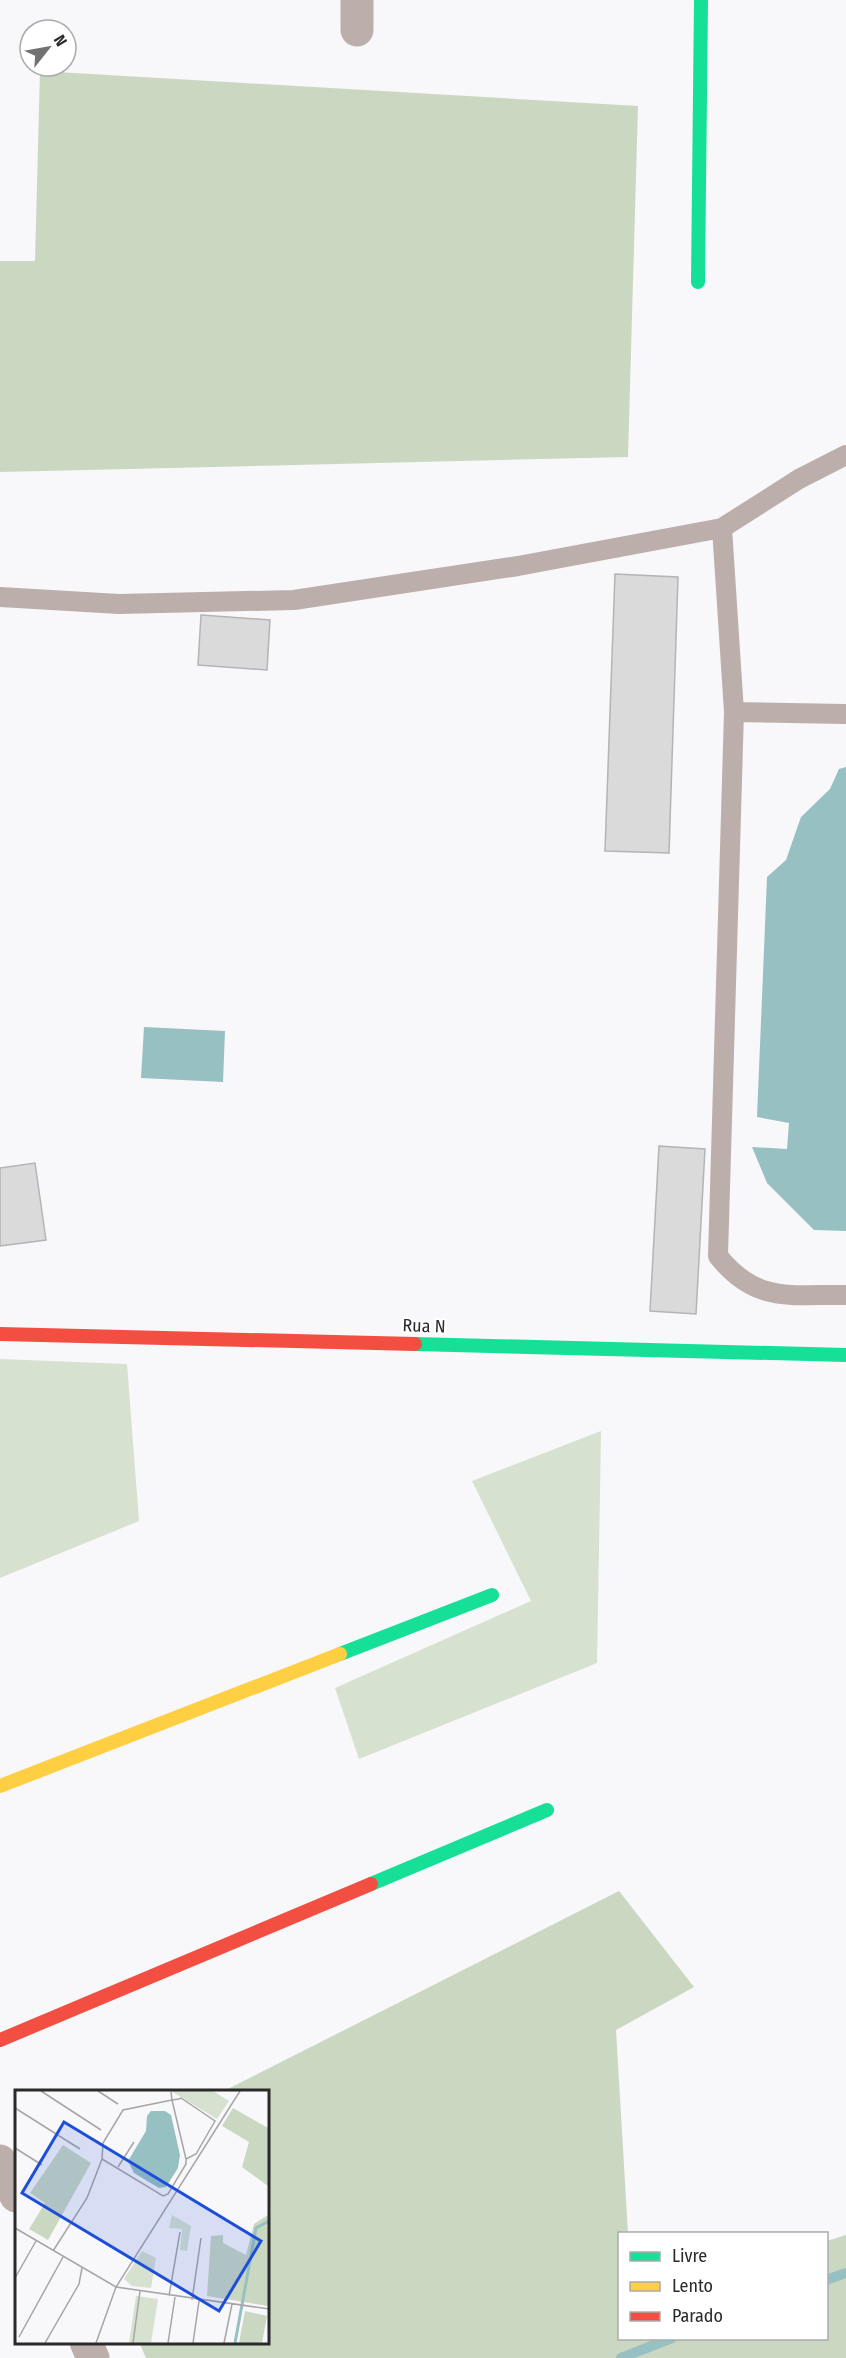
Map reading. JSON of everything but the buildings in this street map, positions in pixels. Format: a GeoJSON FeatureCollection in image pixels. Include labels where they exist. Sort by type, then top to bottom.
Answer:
{"type":"FeatureCollection","features":[{"type":"Feature","properties":{"kind":"street"},"geometry":{"type":"LineString","coordinates":[[698,282],[701,0]]}},
{"type":"Feature","properties":{"kind":"street","name":"Rua N"},"geometry":{"type":"LineString","coordinates":[[0,1334],[846,1355]]}},
{"type":"Feature","properties":{"kind":"street"},"geometry":{"type":"LineString","coordinates":[[0,1786],[492,1594]]}},
{"type":"Feature","properties":{"kind":"street"},"geometry":{"type":"LineString","coordinates":[[0,2040],[547,1810]]}},
{"type":"Feature","properties":{"kind":"street"},"geometry":{"type":"LineString","coordinates":[[0,2161],[15,2194]]}},
{"type":"Feature","properties":{"kind":"street"},"geometry":{"type":"LineString","coordinates":[[86,2343],[93,2358]]}},
{"type":"Feature","properties":{"kind":"lane"},"geometry":{"type":"LineString","coordinates":[[0,597],[119,604],[294,600],[518,566],[722,528],[799,479],[846,455]]}},
{"type":"Feature","properties":{"kind":"lane"},"geometry":{"type":"LineString","coordinates":[[722,528],[734,712],[718,1256],[729,1270],[745,1283],[769,1293],[846,1295]]}},
{"type":"Feature","properties":{"kind":"lane"},"geometry":{"type":"LineString","coordinates":[[734,712],[846,714]]}},
{"type":"Feature","properties":{"kind":"green space"},"geometry":{"type":"Polygon","coordinates":[[[78,73],[638,106],[628,457],[0,472],[0,261],[35,261],[40,78],[78,78],[78,73]]]}},
{"type":"Feature","properties":{"kind":"green space"},"geometry":{"type":"Polygon","coordinates":[[[0,1359],[127,1364],[139,1521],[0,1578],[0,1359]]]}},
{"type":"Feature","properties":{"kind":"green space"},"geometry":{"type":"Polygon","coordinates":[[[601,1431],[597,1663],[359,1759],[335,1688],[531,1601],[472,1481],[601,1431]]]}},
{"type":"Feature","properties":{"kind":"green space"},"geometry":{"type":"Polygon","coordinates":[[[619,1891],[694,1987],[616,2030],[628,2232],[618,2232],[618,2340],[828,2340],[828,2241],[846,2235],[846,2358],[146,2358],[139,2343],[268,2343],[268,2090],[226,2090],[619,1891]]]}},
{"type":"Feature","properties":{"kind":"water"},"geometry":{"type":"Polygon","coordinates":[[[846,767],[846,1231],[814,1230],[767,1183],[752,1147],[787,1149],[789,1123],[757,1117],[767,877],[786,860],[801,817],[830,789],[839,769],[846,767]]]}},
{"type":"Feature","properties":{"kind":"water"},"geometry":{"type":"Polygon","coordinates":[[[144,1027],[225,1031],[223,1082],[141,1078],[144,1027]]]}},
{"type":"Feature","properties":{"kind":"waterway"},"geometry":{"type":"LineString","coordinates":[[828,2279],[846,2273]]}},
{"type":"Feature","properties":{"kind":"waterway"},"geometry":{"type":"LineString","coordinates":[[621,2358],[667,2340]]}},
{"type":"Feature","properties":{"kind":"traffic: fast"},"geometry":{"type":"LineString","coordinates":[[698,282],[701,0]]}},
{"type":"Feature","properties":{"kind":"traffic: fast"},"geometry":{"type":"LineString","coordinates":[[415,1344],[846,1355]]}},
{"type":"Feature","properties":{"kind":"traffic: fast"},"geometry":{"type":"LineString","coordinates":[[340,1654],[492,1595]]}},
{"type":"Feature","properties":{"kind":"traffic: fast"},"geometry":{"type":"LineString","coordinates":[[371,1884],[547,1810]]}},
{"type":"Feature","properties":{"kind":"traffic: slow"},"geometry":{"type":"LineString","coordinates":[[0,1786],[340,1654]]}},
{"type":"Feature","properties":{"kind":"traffic: jam"},"geometry":{"type":"LineString","coordinates":[[0,1334],[415,1344]]}},
{"type":"Feature","properties":{"kind":"traffic: jam"},"geometry":{"type":"LineString","coordinates":[[0,2040],[371,1884]]}}]}
